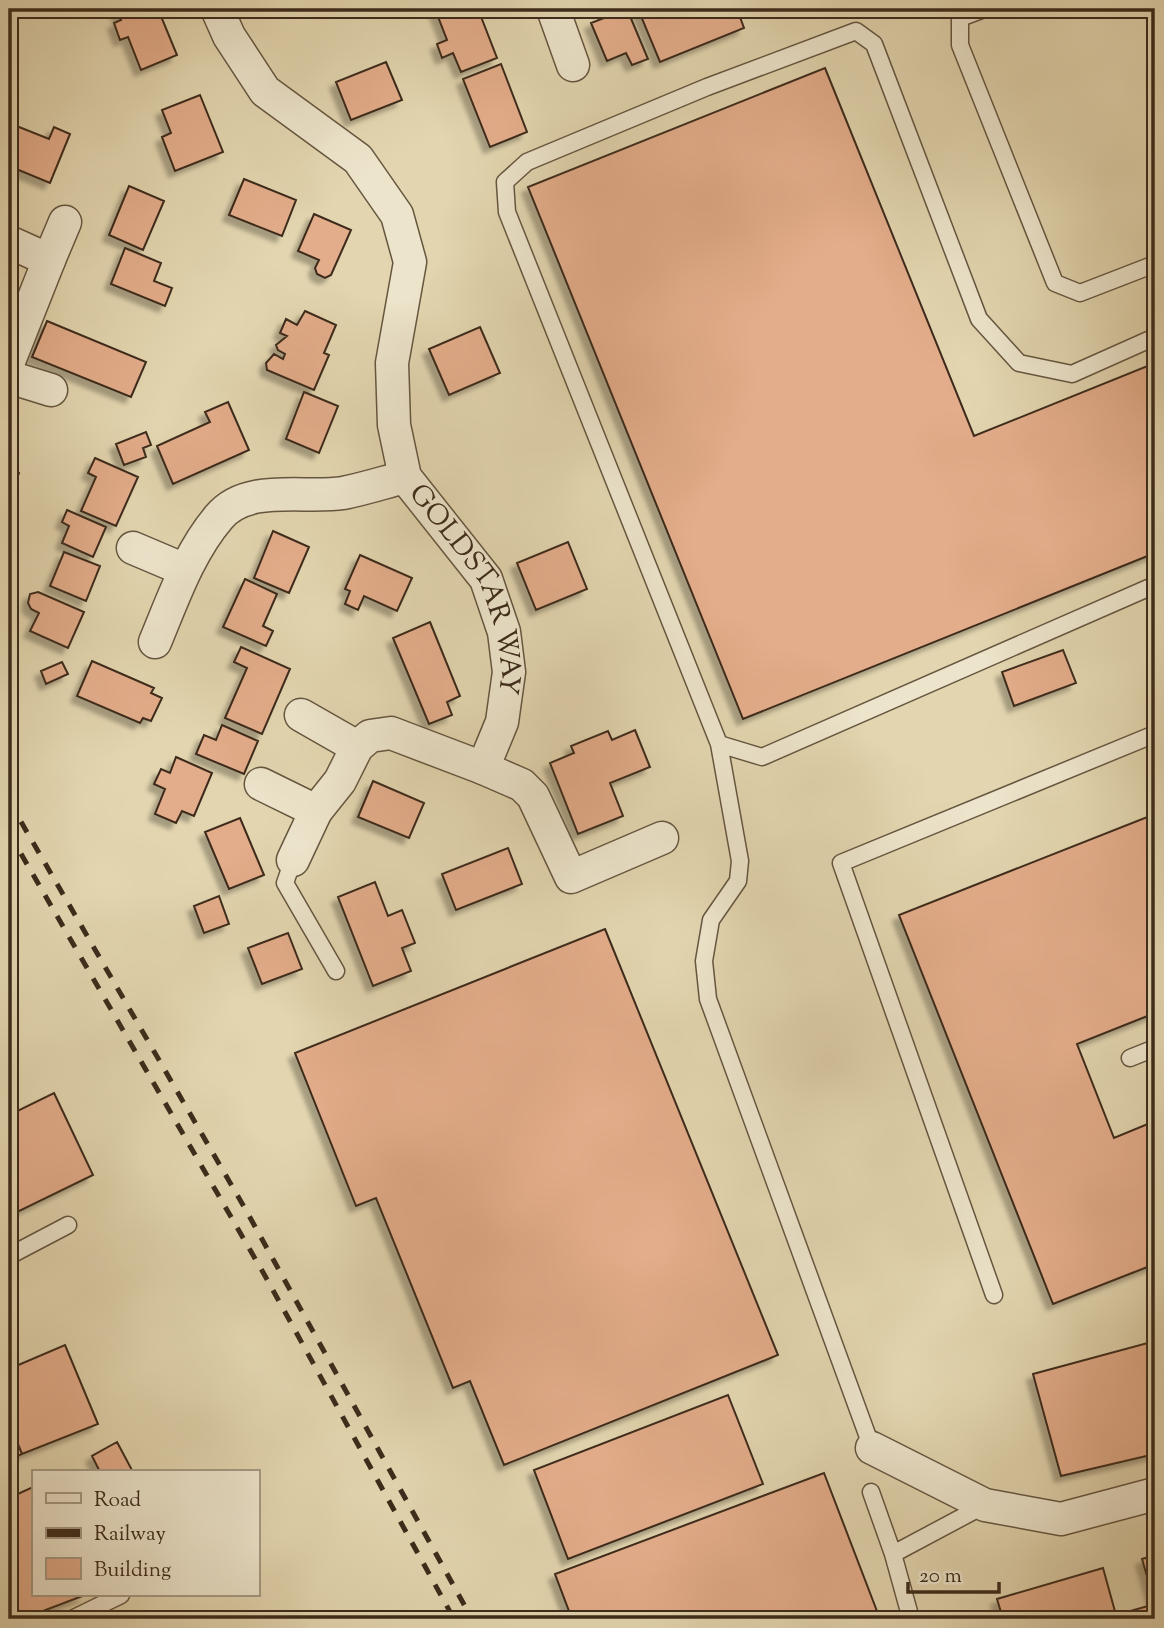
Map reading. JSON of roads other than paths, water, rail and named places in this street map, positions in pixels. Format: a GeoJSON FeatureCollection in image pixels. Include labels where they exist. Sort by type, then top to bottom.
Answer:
{"type":"FeatureCollection","features":[{"type":"Feature","properties":{"kind":"street","name":"GOLDSTAR WAY"},"geometry":{"type":"LineString","coordinates":[[217,9],[229,36],[265,91],[358,159],[397,215],[410,262],[392,363],[394,425],[405,477],[486,579],[504,632],[509,672],[502,722],[483,768]]}},
{"type":"Feature","properties":{"kind":"street"},"geometry":{"type":"LineString","coordinates":[[553,9],[573,65]]}},
{"type":"Feature","properties":{"kind":"street"},"geometry":{"type":"LineString","coordinates":[[9,361],[65,222]]}},
{"type":"Feature","properties":{"kind":"street"},"geometry":{"type":"LineString","coordinates":[[9,242],[48,260]]}},
{"type":"Feature","properties":{"kind":"street"},"geometry":{"type":"LineString","coordinates":[[9,377],[51,390]]}},
{"type":"Feature","properties":{"kind":"street"},"geometry":{"type":"LineString","coordinates":[[155,642],[185,570],[220,515],[245,500],[272,495],[342,493],[405,477]]}},
{"type":"Feature","properties":{"kind":"street"},"geometry":{"type":"LineString","coordinates":[[133,548],[185,570]]}},
{"type":"Feature","properties":{"kind":"street"},"geometry":{"type":"LineString","coordinates":[[301,715],[357,747]]}},
{"type":"Feature","properties":{"kind":"street"},"geometry":{"type":"LineString","coordinates":[[293,860],[316,811],[340,781],[357,747],[370,736],[390,733],[522,785],[533,796],[571,877],[662,838]]}},
{"type":"Feature","properties":{"kind":"street"},"geometry":{"type":"LineString","coordinates":[[261,784],[316,811]]}},
{"type":"Feature","properties":{"kind":"street"},"geometry":{"type":"LineString","coordinates":[[872,1448],[985,1505],[1061,1519],[1155,1494]]}},
{"type":"Feature","properties":{"kind":"lane"},"geometry":{"type":"LineString","coordinates":[[984,9],[960,18],[960,46],[1055,283],[1080,293],[1155,264]]}},
{"type":"Feature","properties":{"kind":"lane"},"geometry":{"type":"LineString","coordinates":[[872,1448],[708,999],[704,961],[711,920],[738,881],[740,861],[719,744],[507,212],[505,182],[527,162],[707,87],[856,31],[874,44],[979,319],[1019,363],[1072,374],[1155,337]]}},
{"type":"Feature","properties":{"kind":"lane"},"geometry":{"type":"LineString","coordinates":[[719,744],[762,757],[1155,585]]}},
{"type":"Feature","properties":{"kind":"lane"},"geometry":{"type":"LineString","coordinates":[[994,1295],[841,863],[1155,734]]}},
{"type":"Feature","properties":{"kind":"lane"},"geometry":{"type":"LineString","coordinates":[[293,860],[285,883],[336,971]]}},
{"type":"Feature","properties":{"kind":"lane"},"geometry":{"type":"LineString","coordinates":[[1130,1058],[1155,1048]]}},
{"type":"Feature","properties":{"kind":"lane"},"geometry":{"type":"LineString","coordinates":[[9,1256],[68,1225]]}},
{"type":"Feature","properties":{"kind":"lane"},"geometry":{"type":"LineString","coordinates":[[871,1492],[893,1554],[911,1619]]}},
{"type":"Feature","properties":{"kind":"lane"},"geometry":{"type":"LineString","coordinates":[[893,1554],[959,1516],[985,1505]]}},
{"type":"Feature","properties":{"kind":"lane"},"geometry":{"type":"LineString","coordinates":[[72,1619],[119,1596]]}},
{"type":"Feature","properties":{"kind":"railway"},"geometry":{"type":"LineString","coordinates":[[9,801],[247,1212],[472,1619]]}},
{"type":"Feature","properties":{"kind":"railway"},"geometry":{"type":"LineString","coordinates":[[9,833],[264,1274],[454,1619]]}}]}
